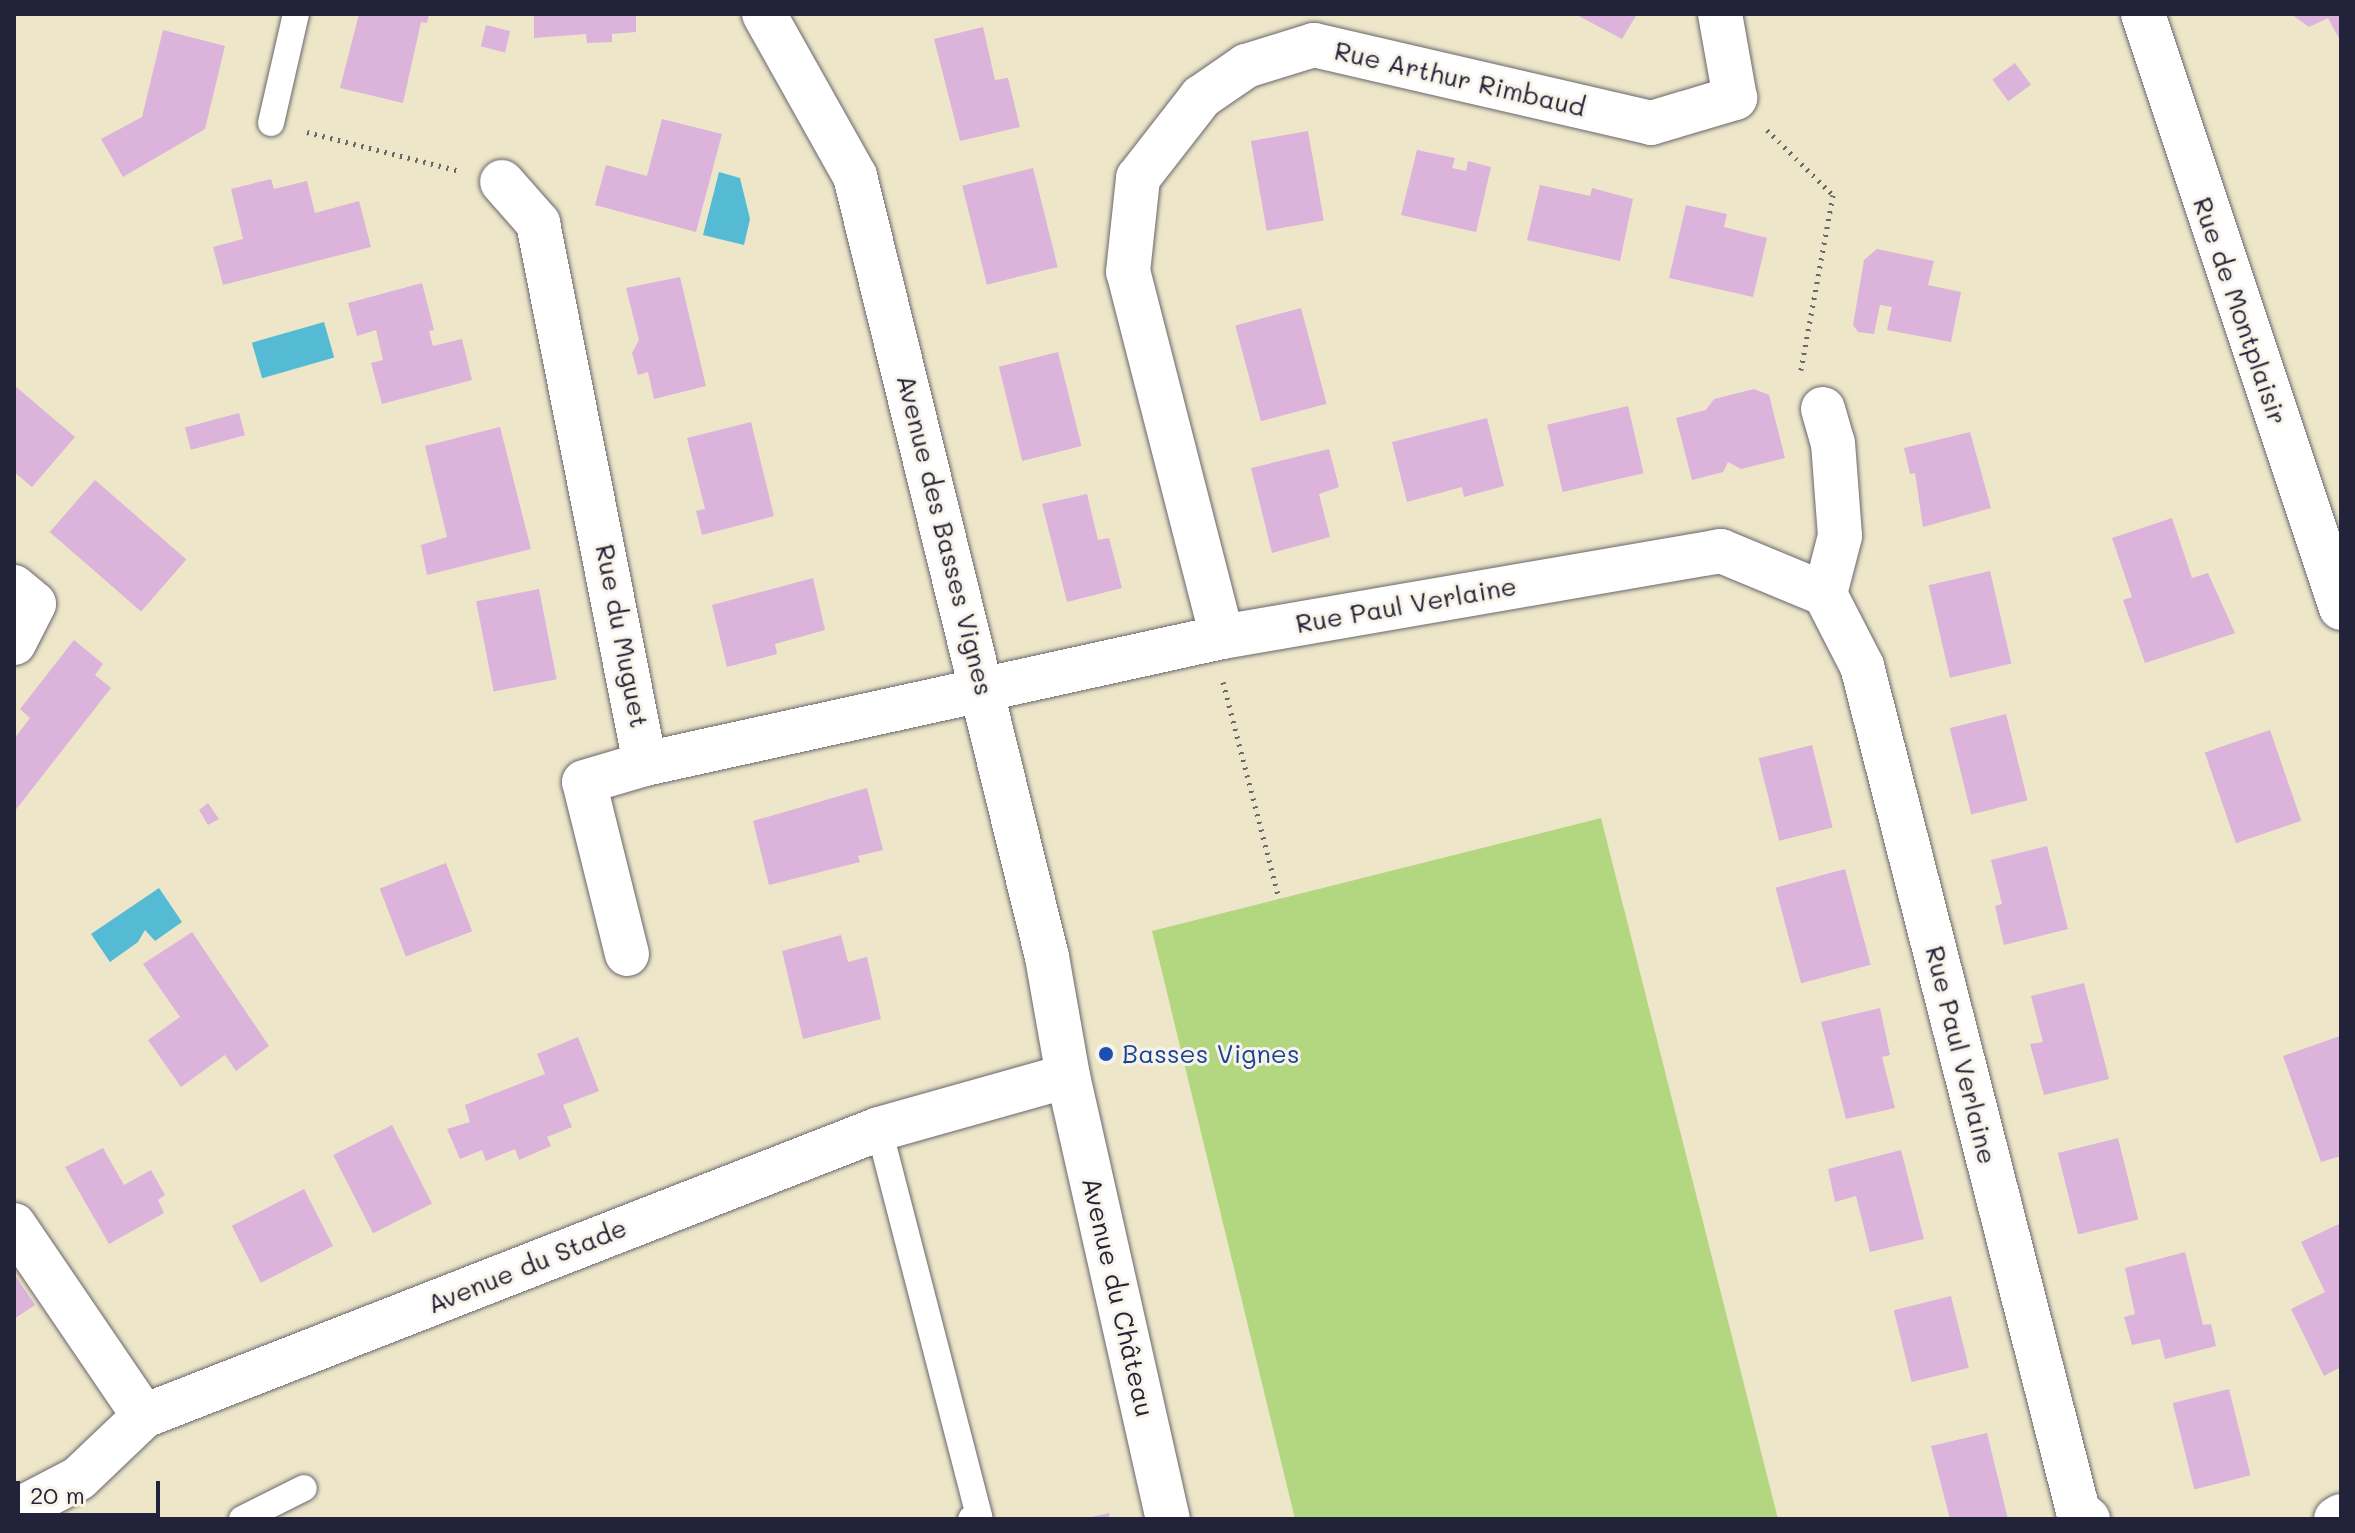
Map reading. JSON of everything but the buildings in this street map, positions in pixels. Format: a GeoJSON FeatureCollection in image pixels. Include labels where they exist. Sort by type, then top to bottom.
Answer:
{"type":"FeatureCollection","features":[{"type":"Feature","properties":{"kind":"street","name":"Avenue des Basses Vignes"},"geometry":{"type":"LineString","coordinates":[[764,14],[855,176],[1055,991],[1068,1076]]}},
{"type":"Feature","properties":{"kind":"street"},"geometry":{"type":"LineString","coordinates":[[1720,14],[1735,98]]}},
{"type":"Feature","properties":{"kind":"street","name":"Rue de Montplaisir"},"geometry":{"type":"LineString","coordinates":[[2143,14],[2341,608]]}},
{"type":"Feature","properties":{"kind":"street","name":"Rue Arthur Rimbaud"},"geometry":{"type":"LineString","coordinates":[[1216,638],[1128,272],[1138,178],[1201,97],[1246,66],[1314,45],[1651,123],[1735,98]]}},
{"type":"Feature","properties":{"kind":"street","name":"Rue du Muguet"},"geometry":{"type":"LineString","coordinates":[[502,182],[538,223],[645,764],[983,690]]}},
{"type":"Feature","properties":{"kind":"street"},"geometry":{"type":"LineString","coordinates":[[1823,409],[1833,443],[1840,536],[1825,594]]}},
{"type":"Feature","properties":{"kind":"street","name":"Rue Paul Verlaine"},"geometry":{"type":"LineString","coordinates":[[983,690],[1216,638],[1721,551],[1825,594],[1862,666],[2078,1511],[2088,1519]]}},
{"type":"Feature","properties":{"kind":"street"},"geometry":{"type":"LineString","coordinates":[[14,587],[34,604],[14,643]]}},
{"type":"Feature","properties":{"kind":"street"},"geometry":{"type":"LineString","coordinates":[[627,954],[584,782],[645,764]]}},
{"type":"Feature","properties":{"kind":"street","name":"Avenue du Stade"},"geometry":{"type":"LineString","coordinates":[[14,1512],[79,1478],[144,1416],[879,1129],[1068,1076]]}},
{"type":"Feature","properties":{"kind":"street","name":"Avenue du Château"},"geometry":{"type":"LineString","coordinates":[[1068,1076],[1168,1519]]}},
{"type":"Feature","properties":{"kind":"street"},"geometry":{"type":"LineString","coordinates":[[14,1225],[144,1416]]}},
{"type":"Feature","properties":{"kind":"street"},"geometry":{"type":"LineString","coordinates":[[2336,1519],[2341,1516]]}},
{"type":"Feature","properties":{"kind":"lane"},"geometry":{"type":"LineString","coordinates":[[271,123],[296,14]]}},
{"type":"Feature","properties":{"kind":"lane"},"geometry":{"type":"LineString","coordinates":[[879,1129],[979,1517],[971,1519]]}},
{"type":"Feature","properties":{"kind":"lane"},"geometry":{"type":"LineString","coordinates":[[242,1519],[304,1488]]}},
{"type":"Feature","properties":{"kind":"path"},"geometry":{"type":"LineString","coordinates":[[1735,98],[1833,195],[1801,370],[1823,409]]}},
{"type":"Feature","properties":{"kind":"path"},"geometry":{"type":"LineString","coordinates":[[271,123],[502,182]]}},
{"type":"Feature","properties":{"kind":"path"},"geometry":{"type":"LineString","coordinates":[[1216,638],[1279,899]]}},
{"type":"Feature","properties":{"kind":"green space"},"geometry":{"type":"Polygon","coordinates":[[[1601,818],[1778,1519],[1295,1519],[1152,931],[1601,818]]]}},
{"type":"Feature","properties":{"kind":"water"},"geometry":{"type":"Polygon","coordinates":[[[719,172],[740,178],[750,219],[744,245],[703,235],[719,172]]]}},
{"type":"Feature","properties":{"kind":"water"},"geometry":{"type":"Polygon","coordinates":[[[324,322],[334,358],[262,378],[252,343],[324,322]]]}},
{"type":"Feature","properties":{"kind":"water"},"geometry":{"type":"Polygon","coordinates":[[[159,888],[182,922],[155,941],[145,930],[138,942],[110,962],[91,934],[159,888]]]}},
{"type":"Feature","properties":{"kind":"place","name":"Basses Vignes"},"geometry":{"type":"Point","coordinates":[1106,1054]}}]}
